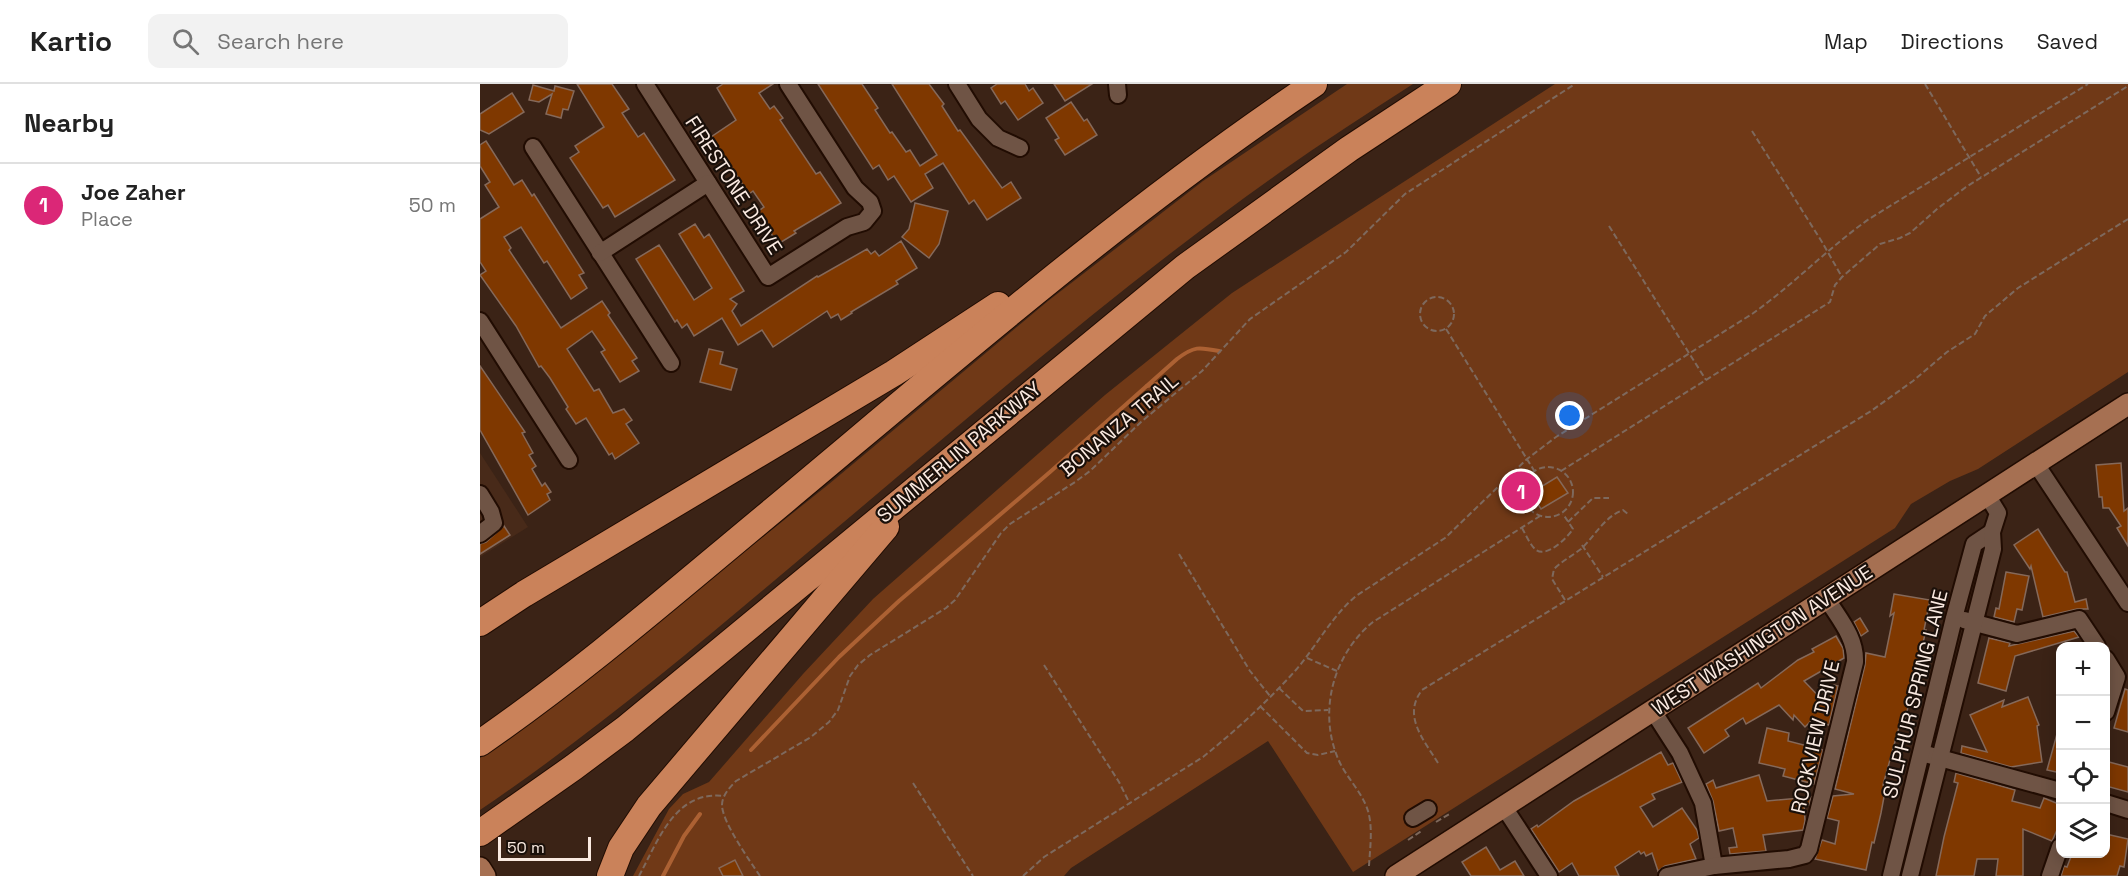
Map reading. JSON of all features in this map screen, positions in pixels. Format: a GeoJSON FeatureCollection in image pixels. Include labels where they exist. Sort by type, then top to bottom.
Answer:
{"type":"FeatureCollection","features":[{"type":"Feature","properties":{"kind":"highway"},"geometry":{"type":"LineString","coordinates":[[480,743],[598,657],[1106,234],[1245,130],[1314,84]]}},
{"type":"Feature","properties":{"kind":"highway","name":"SUMMERLIN PARKWAY"},"geometry":{"type":"LineString","coordinates":[[480,832],[574,768],[625,729],[1185,267],[1349,149],[1448,84]]}},
{"type":"Feature","properties":{"kind":"highway"},"geometry":{"type":"LineString","coordinates":[[480,623],[534,588],[894,373],[1106,234]]}},
{"type":"Feature","properties":{"kind":"highway"},"geometry":{"type":"LineString","coordinates":[[610,876],[621,848],[649,806],[928,478]]}},
{"type":"Feature","properties":{"kind":"main road","name":"WEST WASHINGTON AVENUE"},"geometry":{"type":"LineString","coordinates":[[1396,876],[2128,404]]}},
{"type":"Feature","properties":{"kind":"main road"},"geometry":{"type":"LineString","coordinates":[[480,868],[485,876]]}},
{"type":"Feature","properties":{"kind":"street","name":"FIRESTONE DRIVE"},"geometry":{"type":"LineString","coordinates":[[649,86],[768,277],[847,227],[864,222],[873,211],[870,202],[855,188],[788,84]]}},
{"type":"Feature","properties":{"kind":"street"},"geometry":{"type":"LineString","coordinates":[[957,84],[978,119],[998,138],[1020,148]]}},
{"type":"Feature","properties":{"kind":"street"},"geometry":{"type":"LineString","coordinates":[[532,147],[671,363]]}},
{"type":"Feature","properties":{"kind":"street"},"geometry":{"type":"LineString","coordinates":[[600,253],[708,183]]}},
{"type":"Feature","properties":{"kind":"street"},"geometry":{"type":"LineString","coordinates":[[480,321],[569,460]]}},
{"type":"Feature","properties":{"kind":"street"},"geometry":{"type":"LineString","coordinates":[[2036,464],[2128,603]]}},
{"type":"Feature","properties":{"kind":"street"},"geometry":{"type":"LineString","coordinates":[[480,494],[491,512],[494,523],[480,534]]}},
{"type":"Feature","properties":{"kind":"street","name":"SULPHUR SPRING LANE"},"geometry":{"type":"LineString","coordinates":[[1910,876],[1993,549],[1992,532],[1998,513],[1987,495]]}},
{"type":"Feature","properties":{"kind":"street","name":"SULPHUR SPRING LANE"},"geometry":{"type":"LineString","coordinates":[[1892,876],[1974,544],[1992,532]]}},
{"type":"Feature","properties":{"kind":"street","name":"ROCKVIEW DRIVE"},"geometry":{"type":"LineString","coordinates":[[1714,866],[1789,859],[1805,855],[1809,849],[1856,651],[1851,637],[1827,599]]}},
{"type":"Feature","properties":{"kind":"street"},"geometry":{"type":"LineString","coordinates":[[1954,618],[2018,634],[2079,619],[2094,642]]}},
{"type":"Feature","properties":{"kind":"street"},"geometry":{"type":"LineString","coordinates":[[2110,666],[2117,677],[2110,699]]}},
{"type":"Feature","properties":{"kind":"street"},"geometry":{"type":"LineString","coordinates":[[1653,711],[1680,753],[1703,803],[1714,866],[1667,876]]}},
{"type":"Feature","properties":{"kind":"street"},"geometry":{"type":"LineString","coordinates":[[1922,753],[2056,790]]}},
{"type":"Feature","properties":{"kind":"street"},"geometry":{"type":"LineString","coordinates":[[2109,804],[2128,810]]}},
{"type":"Feature","properties":{"kind":"street"},"geometry":{"type":"LineString","coordinates":[[1504,807],[1549,876]]}},
{"type":"Feature","properties":{"kind":"street"},"geometry":{"type":"LineString","coordinates":[[1413,818],[1428,809]]}},
{"type":"Feature","properties":{"kind":"street"},"geometry":{"type":"LineString","coordinates":[[2050,876],[2057,858]]}},
{"type":"Feature","properties":{"kind":"path","name":"BONANZA TRAIL"},"geometry":{"type":"LineString","coordinates":[[724,796],[736,781],[811,737],[829,722],[838,710],[850,676],[858,664],[946,608],[955,600],[1001,533],[1010,524],[1089,471],[1141,422],[1202,371],[1250,319],[1346,252],[1406,194],[1575,84]]}},
{"type":"Feature","properties":{"kind":"path"},"geometry":{"type":"LineString","coordinates":[[1924,84],[1981,177]]}},
{"type":"Feature","properties":{"kind":"path"},"geometry":{"type":"LineString","coordinates":[[1023,876],[1044,857],[1203,757],[1227,738],[1279,688],[1306,657],[1344,606],[1445,538],[1527,459],[1556,437],[1770,302],[1869,219],[2088,84]]}},
{"type":"Feature","properties":{"kind":"path"},"geometry":{"type":"LineString","coordinates":[[1561,471],[1830,302],[1835,285],[1880,244],[1910,233],[1951,197],[2128,86]]}},
{"type":"Feature","properties":{"kind":"path"},"geometry":{"type":"LineString","coordinates":[[1752,131],[1842,277]]}},
{"type":"Feature","properties":{"kind":"path"},"geometry":{"type":"LineString","coordinates":[[1438,763],[1413,718],[1414,704],[1422,690],[1871,411],[1913,381],[1947,352],[1975,334],[1985,315],[2018,288],[2128,219]]}},
{"type":"Feature","properties":{"kind":"path"},"geometry":{"type":"LineString","coordinates":[[1610,226],[1706,380]]}},
{"type":"Feature","properties":{"kind":"path"},"geometry":{"type":"LineString","coordinates":[[1440,296],[1452,304],[1455,315],[1446,329],[1431,330],[1420,318],[1421,308],[1429,298],[1440,296]]}},
{"type":"Feature","properties":{"kind":"path"},"geometry":{"type":"LineString","coordinates":[[1446,329],[1535,472]]}},
{"type":"Feature","properties":{"kind":"path"},"geometry":{"type":"LineString","coordinates":[[1550,468],[1561,471],[1569,478],[1573,493],[1570,504],[1562,513],[1552,517],[1540,516],[1528,506],[1523,492],[1526,481],[1535,472],[1550,468]]}},
{"type":"Feature","properties":{"kind":"path"},"geometry":{"type":"LineString","coordinates":[[1568,522],[1593,498],[1609,498]]}},
{"type":"Feature","properties":{"kind":"path"},"geometry":{"type":"LineString","coordinates":[[1565,600],[1552,579],[1552,572],[1583,546],[1615,514],[1623,510],[1629,515]]}},
{"type":"Feature","properties":{"kind":"path"},"geometry":{"type":"LineString","coordinates":[[1522,528],[1533,546],[1542,553],[1556,546],[1574,530],[1562,513]]}},
{"type":"Feature","properties":{"kind":"path"},"geometry":{"type":"LineString","coordinates":[[1369,866],[1371,825],[1367,807],[1340,763],[1335,750],[1328,710],[1337,671],[1350,645],[1373,622],[1540,516]]}},
{"type":"Feature","properties":{"kind":"path"},"geometry":{"type":"LineString","coordinates":[[1583,546],[1602,578]]}},
{"type":"Feature","properties":{"kind":"path"},"geometry":{"type":"LineString","coordinates":[[1179,554],[1250,671],[1270,696]]}},
{"type":"Feature","properties":{"kind":"path"},"geometry":{"type":"LineString","coordinates":[[1306,657],[1337,671]]}},
{"type":"Feature","properties":{"kind":"path"},"geometry":{"type":"LineString","coordinates":[[1044,665],[1119,782],[1130,804]]}},
{"type":"Feature","properties":{"kind":"path"},"geometry":{"type":"LineString","coordinates":[[1279,688],[1303,711],[1328,710]]}},
{"type":"Feature","properties":{"kind":"path"},"geometry":{"type":"LineString","coordinates":[[1260,706],[1307,753],[1318,755],[1335,750]]}},
{"type":"Feature","properties":{"kind":"path"},"geometry":{"type":"LineString","coordinates":[[913,783],[973,876]]}},
{"type":"Feature","properties":{"kind":"path"},"geometry":{"type":"LineString","coordinates":[[639,876],[666,824],[676,812],[709,796],[724,796],[723,812],[736,839],[760,876]]}},
{"type":"Feature","properties":{"kind":"shaded area"},"geometry":{"type":"Polygon","coordinates":[[[1347,84],[1413,84],[1279,173],[1170,253],[1012,380],[765,589],[625,703],[578,740],[480,810],[480,758],[507,741],[829,484],[1048,301],[1203,181],[1347,84]]]}},
{"type":"Feature","properties":{"kind":"shaded area"},"geometry":{"type":"Polygon","coordinates":[[[1555,84],[2128,84],[2128,372],[1978,469],[1950,481],[1911,504],[1895,528],[1353,872],[1268,741],[1071,868],[1064,876],[633,876],[669,809],[683,794],[709,782],[803,674],[873,599],[1105,395],[1232,293],[1555,84]]]}},
{"type":"Feature","properties":{"kind":"shaded area"},"geometry":{"type":"Polygon","coordinates":[[[480,453],[528,527],[480,557],[480,453]]]}},
{"type":"Feature","properties":{"kind":"building"},"geometry":{"type":"Polygon","coordinates":[[[577,84],[612,84],[629,109],[622,113],[638,137],[644,133],[675,180],[615,217],[608,205],[603,208],[570,158],[579,152],[575,146],[604,127],[577,84]]]}},
{"type":"Feature","properties":{"kind":"building"},"geometry":{"type":"Polygon","coordinates":[[[723,84],[773,84],[759,93],[770,109],[774,106],[783,118],[780,120],[816,174],[820,172],[841,203],[794,231],[796,233],[778,244],[757,212],[764,207],[753,191],[749,194],[711,137],[736,120],[717,88],[723,84]]]}},
{"type":"Feature","properties":{"kind":"building"},"geometry":{"type":"Polygon","coordinates":[[[818,84],[862,84],[878,108],[875,110],[890,133],[892,132],[906,152],[910,150],[920,166],[937,155],[892,84],[929,84],[944,104],[942,106],[958,131],[960,130],[1002,188],[1011,182],[1021,198],[987,220],[974,200],[969,204],[943,163],[925,174],[933,188],[911,202],[894,176],[888,180],[879,165],[873,169],[818,84]]]}},
{"type":"Feature","properties":{"kind":"building"},"geometry":{"type":"Polygon","coordinates":[[[997,84],[1025,84],[1029,91],[1033,88],[1043,103],[1018,120],[1005,101],[1001,104],[991,88],[997,84]]]}},
{"type":"Feature","properties":{"kind":"building"},"geometry":{"type":"Polygon","coordinates":[[[1054,84],[1092,84],[1065,101],[1054,84]]]}},
{"type":"Feature","properties":{"kind":"building"},"geometry":{"type":"Polygon","coordinates":[[[533,85],[554,91],[555,86],[574,91],[568,110],[563,109],[561,118],[546,114],[552,94],[539,102],[529,100],[533,85]]]}},
{"type":"Feature","properties":{"kind":"building"},"geometry":{"type":"Polygon","coordinates":[[[512,93],[524,112],[489,134],[480,130],[480,114],[512,93]]]}},
{"type":"Feature","properties":{"kind":"building"},"geometry":{"type":"Polygon","coordinates":[[[1071,102],[1084,121],[1087,119],[1097,135],[1065,155],[1055,140],[1059,138],[1046,118],[1071,102]]]}},
{"type":"Feature","properties":{"kind":"building"},"geometry":{"type":"Polygon","coordinates":[[[486,141],[514,185],[522,180],[532,196],[534,194],[584,273],[579,275],[587,288],[571,299],[547,261],[544,263],[521,227],[504,237],[511,248],[509,250],[561,328],[602,301],[610,313],[608,315],[637,358],[632,361],[639,371],[620,382],[601,352],[605,350],[592,331],[567,349],[594,391],[599,389],[613,413],[624,409],[632,420],[626,424],[639,443],[615,459],[612,453],[609,455],[586,418],[576,424],[550,378],[541,366],[539,367],[516,326],[480,275],[486,271],[480,262],[480,219],[499,207],[485,185],[490,182],[480,166],[480,145],[486,141]]]}},
{"type":"Feature","properties":{"kind":"building"},"geometry":{"type":"Polygon","coordinates":[[[915,203],[948,211],[939,244],[929,258],[902,237],[909,229],[915,203]]]}},
{"type":"Feature","properties":{"kind":"building"},"geometry":{"type":"Polygon","coordinates":[[[695,224],[704,238],[709,234],[744,291],[730,299],[737,304],[732,311],[741,326],[817,276],[867,249],[871,254],[875,251],[879,256],[901,241],[917,268],[896,281],[898,284],[841,320],[838,314],[831,318],[827,311],[773,347],[762,330],[738,345],[722,318],[694,336],[687,324],[682,328],[677,320],[675,322],[636,259],[659,245],[694,300],[712,288],[679,234],[695,224]]]}},
{"type":"Feature","properties":{"kind":"building"},"geometry":{"type":"Polygon","coordinates":[[[709,349],[723,352],[720,364],[737,369],[731,390],[700,382],[709,349]]]}},
{"type":"Feature","properties":{"kind":"building"},"geometry":{"type":"Polygon","coordinates":[[[480,366],[525,432],[522,433],[533,453],[529,455],[536,466],[532,469],[542,486],[545,483],[551,492],[547,494],[550,500],[528,515],[480,430],[480,366]]]}},
{"type":"Feature","properties":{"kind":"building"},"geometry":{"type":"Polygon","coordinates":[[[2121,463],[2124,511],[2128,508],[2128,546],[2117,528],[2121,526],[2109,508],[2103,508],[2102,497],[2099,497],[2096,465],[2121,463]]]}},
{"type":"Feature","properties":{"kind":"building"},"geometry":{"type":"Polygon","coordinates":[[[1557,477],[1568,493],[1541,509],[1531,493],[1557,477]]]}},
{"type":"Feature","properties":{"kind":"building"},"geometry":{"type":"Polygon","coordinates":[[[504,526],[510,535],[480,554],[480,544],[486,542],[504,526]]]}},
{"type":"Feature","properties":{"kind":"building"},"geometry":{"type":"Polygon","coordinates":[[[2038,529],[2067,572],[2075,602],[2086,599],[2088,609],[2077,609],[2043,617],[2031,566],[2030,569],[2014,545],[2038,529]]]}},
{"type":"Feature","properties":{"kind":"building"},"geometry":{"type":"Polygon","coordinates":[[[2006,572],[2029,576],[2022,610],[2017,609],[2014,622],[1994,617],[1996,608],[1999,609],[2006,572]]]}},
{"type":"Feature","properties":{"kind":"building"},"geometry":{"type":"Polygon","coordinates":[[[1894,594],[1930,600],[1924,630],[1926,630],[1905,720],[1901,720],[1883,785],[1886,786],[1881,813],[1866,870],[1815,859],[1822,840],[1835,844],[1839,821],[1827,818],[1833,796],[1854,794],[1835,789],[1866,653],[1885,657],[1894,613],[1890,616],[1894,594]]]}},
{"type":"Feature","properties":{"kind":"building"},"geometry":{"type":"Polygon","coordinates":[[[1860,618],[1868,631],[1861,636],[1854,622],[1860,618]]]}},
{"type":"Feature","properties":{"kind":"building"},"geometry":{"type":"Polygon","coordinates":[[[2074,631],[2079,637],[2015,656],[2006,691],[1978,683],[1989,638],[2010,643],[2009,646],[2074,631]]]}},
{"type":"Feature","properties":{"kind":"building"},"geometry":{"type":"Polygon","coordinates":[[[1836,636],[1843,648],[1844,658],[1804,681],[1828,706],[1834,685],[1838,686],[1829,725],[1812,720],[1805,727],[1794,715],[1793,720],[1779,705],[1746,724],[1743,718],[1725,730],[1729,736],[1704,753],[1688,728],[1758,683],[1761,688],[1798,660],[1814,652],[1812,649],[1836,636]]]}},
{"type":"Feature","properties":{"kind":"building"},"geometry":{"type":"Polygon","coordinates":[[[2125,689],[2128,690],[2128,732],[2114,728],[2125,689]]]}},
{"type":"Feature","properties":{"kind":"building"},"geometry":{"type":"Polygon","coordinates":[[[2028,697],[2039,725],[2037,726],[2042,762],[2011,767],[1961,753],[1962,746],[1987,752],[1970,715],[2004,700],[2002,707],[2028,697]]]}},
{"type":"Feature","properties":{"kind":"building"},"geometry":{"type":"Polygon","coordinates":[[[1767,728],[1789,733],[1788,741],[1823,750],[1814,784],[1783,776],[1785,769],[1759,763],[1767,728]]]}},
{"type":"Feature","properties":{"kind":"building"},"geometry":{"type":"Polygon","coordinates":[[[2056,738],[2056,772],[2047,770],[2056,738]]]}},
{"type":"Feature","properties":{"kind":"building"},"geometry":{"type":"Polygon","coordinates":[[[1661,752],[1668,765],[1673,763],[1682,782],[1652,794],[1655,799],[1640,807],[1653,827],[1682,808],[1697,830],[1699,838],[1690,844],[1696,859],[1665,866],[1658,871],[1652,853],[1646,856],[1644,852],[1641,854],[1639,851],[1615,867],[1619,876],[1579,876],[1572,863],[1559,872],[1531,829],[1537,825],[1538,827],[1574,801],[1661,752]]]}},
{"type":"Feature","properties":{"kind":"building"},"geometry":{"type":"Polygon","coordinates":[[[2110,762],[2128,767],[2128,792],[2110,787],[2110,762]]]}},
{"type":"Feature","properties":{"kind":"building"},"geometry":{"type":"Polygon","coordinates":[[[1956,773],[2015,790],[2012,801],[2040,808],[2044,798],[2056,803],[2056,832],[2052,841],[2023,829],[2023,876],[1996,876],[1998,859],[1977,859],[1974,876],[1936,876],[1958,783],[1954,782],[1956,773]]]}},
{"type":"Feature","properties":{"kind":"building"},"geometry":{"type":"Polygon","coordinates":[[[1759,775],[1767,801],[1811,797],[1809,805],[1804,804],[1803,830],[1763,835],[1766,851],[1730,854],[1729,848],[1737,847],[1733,828],[1719,831],[1713,801],[1706,784],[1713,780],[1716,788],[1759,775]]]}},
{"type":"Feature","properties":{"kind":"building"},"geometry":{"type":"Polygon","coordinates":[[[2110,835],[2128,839],[2124,867],[2120,866],[2117,876],[2061,876],[2064,866],[2067,867],[2070,858],[2110,858],[2110,835]]]}},
{"type":"Feature","properties":{"kind":"building"},"geometry":{"type":"Polygon","coordinates":[[[1486,847],[1500,870],[1515,861],[1524,876],[1471,876],[1462,862],[1486,847]]]}},
{"type":"Feature","properties":{"kind":"building"},"geometry":{"type":"Polygon","coordinates":[[[735,860],[743,876],[723,876],[719,868],[735,860]]]}},
{"type":"Feature","properties":{"kind":"waterway"},"geometry":{"type":"LineString","coordinates":[[751,750],[839,657],[899,601],[1050,472],[1177,359],[1197,349],[1219,351]]}},
{"type":"Feature","properties":{"kind":"waterway"},"geometry":{"type":"LineString","coordinates":[[1147,386],[1161,383]]}},
{"type":"Feature","properties":{"kind":"waterway"},"geometry":{"type":"LineString","coordinates":[[663,876],[684,836],[700,814]]}},
{"type":"Feature","properties":{"kind":"place","name":"Joe Zaher"},"geometry":{"type":"Point","coordinates":[1521,491]}}]}
